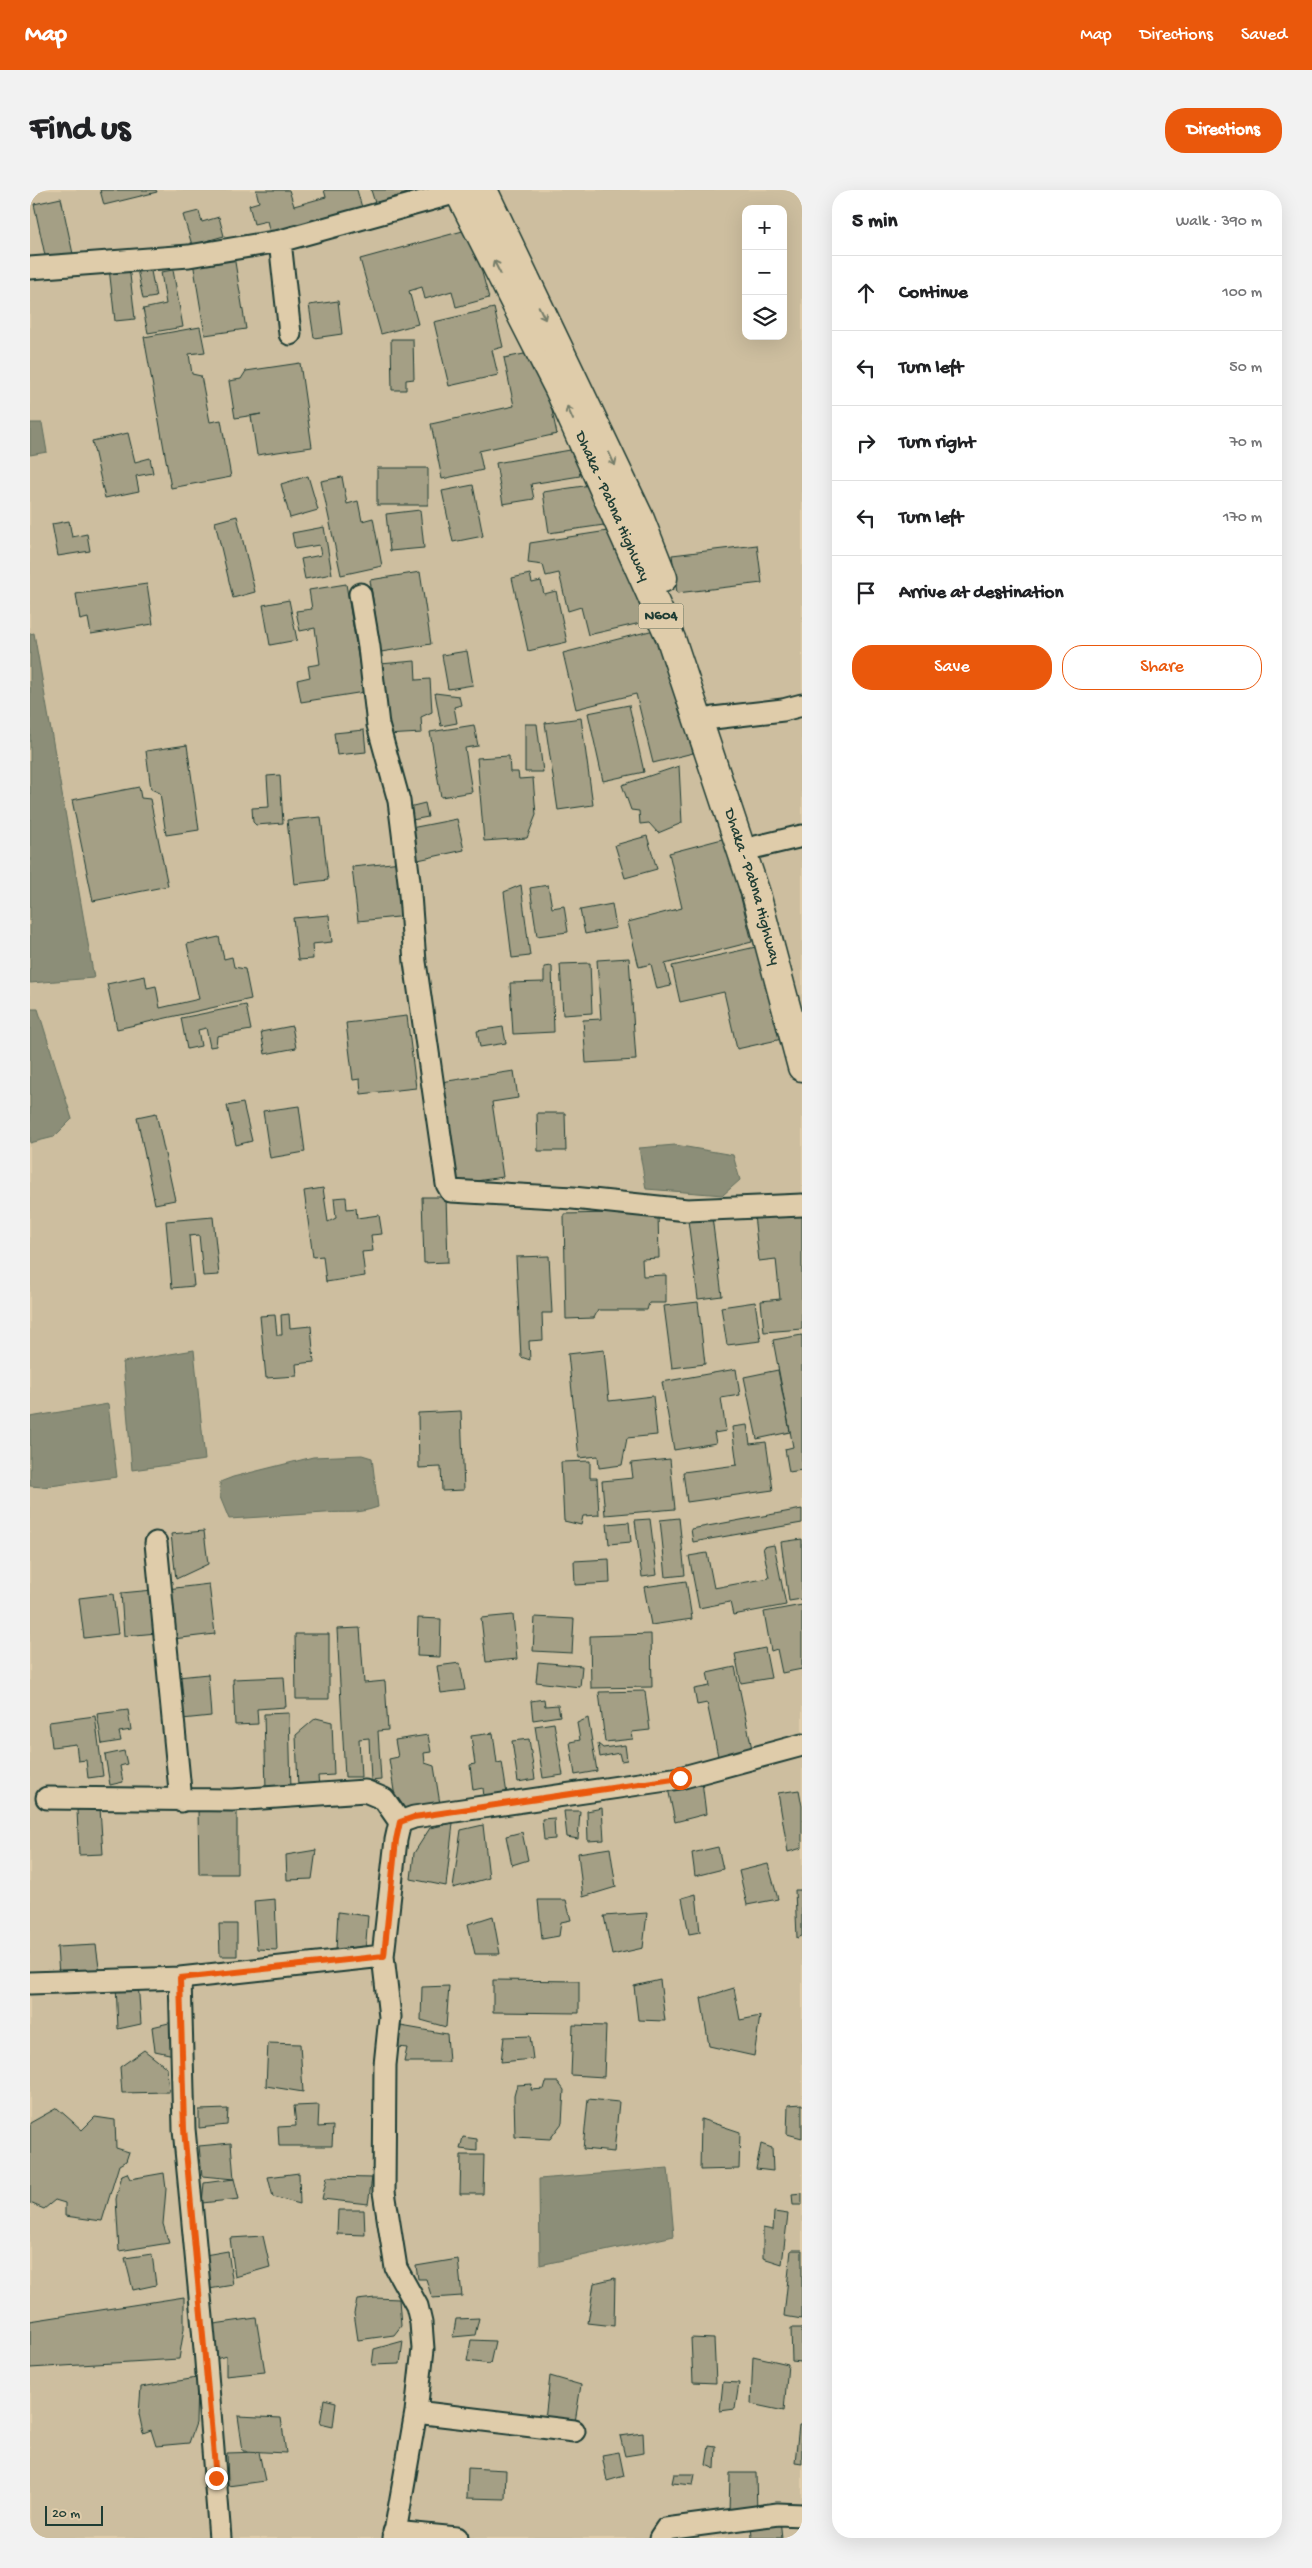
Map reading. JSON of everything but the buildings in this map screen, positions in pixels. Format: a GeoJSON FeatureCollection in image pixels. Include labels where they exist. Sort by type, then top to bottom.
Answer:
{"type":"FeatureCollection","features":[{"type":"Feature","properties":{"kind":"highway","name":"Dhaka - Pabna Highway"},"geometry":{"type":"LineString","coordinates":[[466,191],[639,517],[685,634],[756,847],[770,890],[802,1007]]}},
{"type":"Feature","properties":{"kind":"highway","name":"Dhaka - Pabna Highway"},"geometry":{"type":"LineString","coordinates":[[466,191],[559,388],[672,639],[756,894],[802,1067]]}},
{"type":"Feature","properties":{"kind":"street"},"geometry":{"type":"LineString","coordinates":[[30,268],[189,256],[280,241],[466,191]]}},
{"type":"Feature","properties":{"kind":"street"},"geometry":{"type":"LineString","coordinates":[[280,241],[290,334]]}},
{"type":"Feature","properties":{"kind":"street"},"geometry":{"type":"LineString","coordinates":[[360,594],[369,647],[378,726],[399,801],[409,881],[417,980],[447,1184],[451,1191],[573,1198],[687,1210],[802,1205]]}},
{"type":"Feature","properties":{"kind":"street"},"geometry":{"type":"LineString","coordinates":[[713,718],[783,710],[802,705]]}},
{"type":"Feature","properties":{"kind":"street"},"geometry":{"type":"LineString","coordinates":[[756,847],[802,836]]}},
{"type":"Feature","properties":{"kind":"street"},"geometry":{"type":"LineString","coordinates":[[156,1543],[181,1800]]}},
{"type":"Feature","properties":{"kind":"street"},"geometry":{"type":"LineString","coordinates":[[400,1822],[414,1817],[680,1778],[802,1745]]}},
{"type":"Feature","properties":{"kind":"street"},"geometry":{"type":"LineString","coordinates":[[47,1798],[232,1800],[365,1791],[384,1799],[400,1822],[396,1840],[384,1956],[390,2017],[385,2066],[384,2192],[396,2268],[417,2306],[421,2323],[423,2349],[416,2412],[394,2535],[457,2538]]}},
{"type":"Feature","properties":{"kind":"street"},"geometry":{"type":"LineString","coordinates":[[30,1983],[180,1978],[384,1956]]}},
{"type":"Feature","properties":{"kind":"street"},"geometry":{"type":"LineString","coordinates":[[180,1978],[184,2129],[206,2349],[220,2538]]}},
{"type":"Feature","properties":{"kind":"street"},"geometry":{"type":"LineString","coordinates":[[416,2412],[574,2431]]}},
{"type":"Feature","properties":{"kind":"street"},"geometry":{"type":"LineString","coordinates":[[660,2538],[666,2529],[778,2514],[802,2515]]}},
{"type":"Feature","properties":{"kind":"shaded area"},"geometry":{"type":"Polygon","coordinates":[[[30,190],[802,190],[802,2538],[30,2538],[30,190]]]}},
{"type":"Feature","properties":{"kind":"shaded area"},"geometry":{"type":"Polygon","coordinates":[[[30,423],[42,423],[47,452],[30,455],[30,423]]]}},
{"type":"Feature","properties":{"kind":"shaded area"},"geometry":{"type":"Polygon","coordinates":[[[34,633],[94,978],[30,983],[30,634],[34,633]]]}},
{"type":"Feature","properties":{"kind":"shaded area"},"geometry":{"type":"Polygon","coordinates":[[[30,1009],[38,1009],[72,1119],[54,1137],[30,1143],[30,1009]]]}},
{"type":"Feature","properties":{"kind":"shaded area"},"geometry":{"type":"Polygon","coordinates":[[[675,1145],[733,1155],[740,1180],[723,1195],[646,1189],[639,1148],[675,1145]]]}},
{"type":"Feature","properties":{"kind":"shaded area"},"geometry":{"type":"Polygon","coordinates":[[[194,1350],[205,1460],[132,1470],[123,1362],[194,1350]]]}},
{"type":"Feature","properties":{"kind":"shaded area"},"geometry":{"type":"Polygon","coordinates":[[[108,1404],[117,1477],[43,1487],[30,1486],[30,1417],[108,1404]]]}},
{"type":"Feature","properties":{"kind":"shaded area"},"geometry":{"type":"Polygon","coordinates":[[[362,1455],[372,1458],[378,1507],[357,1512],[229,1519],[220,1497],[220,1482],[233,1477],[313,1457],[362,1455]]]}},
{"type":"Feature","properties":{"kind":"shaded area"},"geometry":{"type":"Polygon","coordinates":[[[668,2168],[674,2236],[540,2265],[539,2179],[668,2168]]]}},
{"type":"Feature","properties":{"kind":"route"},"geometry":{"type":"LineString","coordinates":[[216,2478],[206,2349],[192,2226],[184,2129],[180,1978],[355,1961],[384,1956],[385,1932],[396,1840],[400,1822],[414,1817],[680,1778]]}}]}
